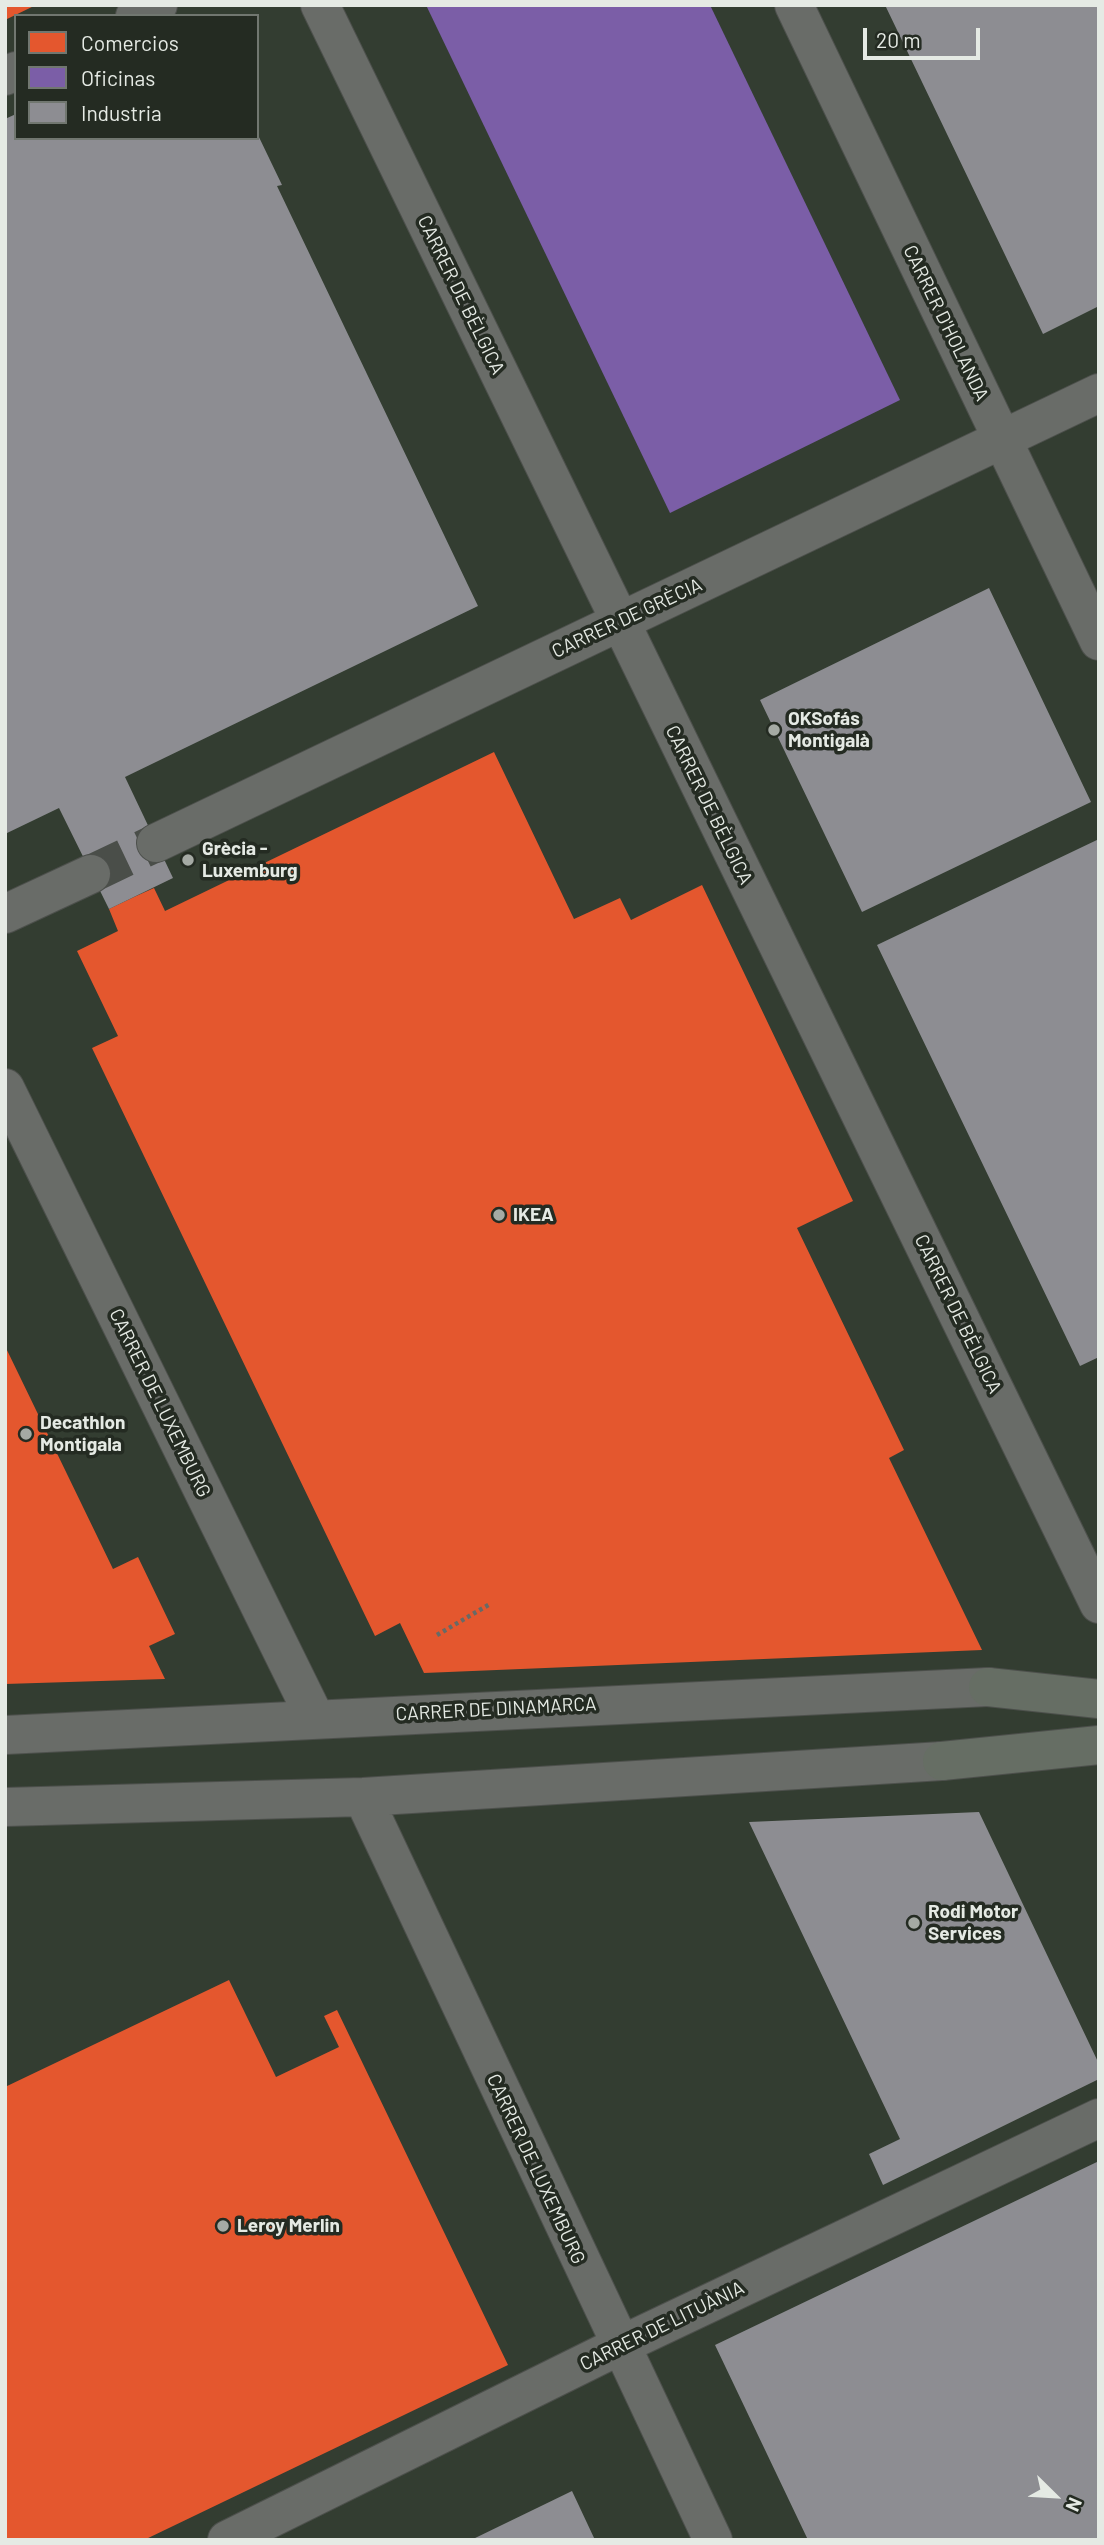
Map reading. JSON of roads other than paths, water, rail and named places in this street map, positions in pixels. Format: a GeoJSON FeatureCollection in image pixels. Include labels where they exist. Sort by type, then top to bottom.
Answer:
{"type":"FeatureCollection","features":[{"type":"Feature","properties":{"kind":"highway"},"geometry":{"type":"LineString","coordinates":[[988,1687],[1099,1683]]}},
{"type":"Feature","properties":{"kind":"highway"},"geometry":{"type":"LineString","coordinates":[[988,1687],[1099,1699]]}},
{"type":"Feature","properties":{"kind":"highway"},"geometry":{"type":"LineString","coordinates":[[942,1761],[1099,1745]]}},
{"type":"Feature","properties":{"kind":"highway"},"geometry":{"type":"LineString","coordinates":[[942,1761],[1099,1768]]}},
{"type":"Feature","properties":{"kind":"street"},"geometry":{"type":"LineString","coordinates":[[139,14],[158,5]]}},
{"type":"Feature","properties":{"kind":"street","name":"CARRER DE BÈLGICA"},"geometry":{"type":"LineString","coordinates":[[320,5],[1094,1594]]}},
{"type":"Feature","properties":{"kind":"street","name":"CARRER D'HOLANDA"},"geometry":{"type":"LineString","coordinates":[[794,5],[1099,641]]}},
{"type":"Feature","properties":{"kind":"street","name":"CARRER DE GRÈCIA"},"geometry":{"type":"LineString","coordinates":[[156,843],[1099,393]]}},
{"type":"Feature","properties":{"kind":"street"},"geometry":{"type":"LineString","coordinates":[[5,914],[91,874]]}},
{"type":"Feature","properties":{"kind":"street","name":"CARRER DE LUXEMBURG"},"geometry":{"type":"LineString","coordinates":[[5,1088],[315,1718]]}},
{"type":"Feature","properties":{"kind":"street","name":"CARRER DE DINAMARCA"},"geometry":{"type":"LineString","coordinates":[[5,1735],[988,1687]]}},
{"type":"Feature","properties":{"kind":"street"},"geometry":{"type":"LineString","coordinates":[[5,1807],[363,1797],[942,1761]]}},
{"type":"Feature","properties":{"kind":"street","name":"CARRER DE LUXEMBURG"},"geometry":{"type":"LineString","coordinates":[[363,1797],[619,2346],[713,2540]]}},
{"type":"Feature","properties":{"kind":"street","name":"CARRER DE LITUÀNIA"},"geometry":{"type":"LineString","coordinates":[[227,2540],[619,2346],[1099,2118]]}},
{"type":"Feature","properties":{"kind":"tunnel"},"geometry":{"type":"LineString","coordinates":[[91,874],[156,843]]}},
{"type":"Feature","properties":{"kind":"place","name":"OKSofás Montigalà"},"geometry":{"type":"Point","coordinates":[774,730]}},
{"type":"Feature","properties":{"kind":"place","name":"Grècia - Luxemburg"},"geometry":{"type":"Point","coordinates":[188,860]}},
{"type":"Feature","properties":{"kind":"place","name":"IKEA"},"geometry":{"type":"Point","coordinates":[499,1215]}},
{"type":"Feature","properties":{"kind":"place","name":"Decathlon Montigala"},"geometry":{"type":"Point","coordinates":[26,1434]}},
{"type":"Feature","properties":{"kind":"place","name":"Rodi Motor Services"},"geometry":{"type":"Point","coordinates":[914,1923]}},
{"type":"Feature","properties":{"kind":"place","name":"Leroy Merlin"},"geometry":{"type":"Point","coordinates":[223,2226]}}]}
